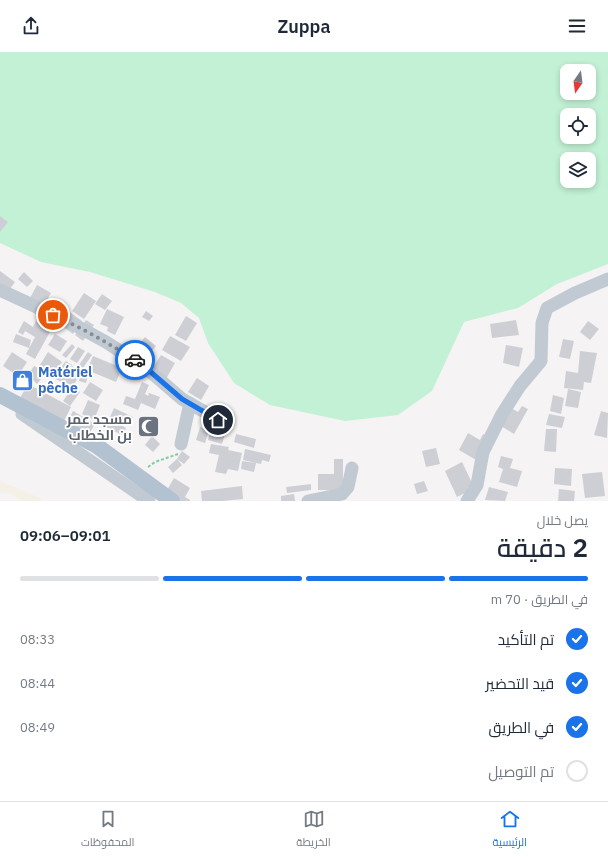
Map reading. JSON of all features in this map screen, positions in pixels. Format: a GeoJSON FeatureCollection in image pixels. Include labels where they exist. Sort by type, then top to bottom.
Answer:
{"type":"FeatureCollection","features":[{"type":"Feature","properties":{"kind":"main road"},"geometry":{"type":"LineString","coordinates":[[0,395],[97,446],[172,501]]}},
{"type":"Feature","properties":{"kind":"street"},"geometry":{"type":"LineString","coordinates":[[467,501],[477,485],[483,452],[502,414],[520,386],[541,361],[542,323],[547,308],[575,293],[608,279]]}},
{"type":"Feature","properties":{"kind":"street"},"geometry":{"type":"LineString","coordinates":[[0,290],[73,324],[106,342],[146,368],[182,399],[218,420]]}},
{"type":"Feature","properties":{"kind":"street"},"geometry":{"type":"LineString","coordinates":[[0,401],[32,420],[149,501]]}},
{"type":"Feature","properties":{"kind":"street"},"geometry":{"type":"LineString","coordinates":[[181,444],[190,403]]}},
{"type":"Feature","properties":{"kind":"street"},"geometry":{"type":"LineString","coordinates":[[308,501],[342,494],[348,487],[352,468]]}},
{"type":"Feature","properties":{"kind":"path"},"geometry":{"type":"LineString","coordinates":[[138,476],[155,462],[178,455],[181,444]]}},
{"type":"Feature","properties":{"kind":"green space"},"geometry":{"type":"Polygon","coordinates":[[[0,52],[608,52],[608,264],[557,284],[518,308],[464,322],[432,391],[398,415],[345,421],[270,405],[234,383],[208,343],[199,318],[181,303],[155,292],[90,272],[41,262],[0,243],[0,52]]]}},
{"type":"Feature","properties":{"kind":"sand"},"geometry":{"type":"Polygon","coordinates":[[[0,481],[40,498],[41,501],[21,501],[12,494],[0,492],[0,481]]]}},
{"type":"Feature","properties":{"kind":"building"},"geometry":{"type":"Polygon","coordinates":[[[0,216],[8,222],[0,232],[0,216]]]}},
{"type":"Feature","properties":{"kind":"building"},"geometry":{"type":"Polygon","coordinates":[[[0,271],[15,282],[5,296],[0,293],[0,271]]]}},
{"type":"Feature","properties":{"kind":"building"},"geometry":{"type":"Polygon","coordinates":[[[24,272],[33,281],[27,287],[18,279],[24,272]]]}},
{"type":"Feature","properties":{"kind":"building"},"geometry":{"type":"Polygon","coordinates":[[[37,285],[51,293],[48,298],[52,300],[49,306],[30,298],[37,285]]]}},
{"type":"Feature","properties":{"kind":"building"},"geometry":{"type":"Polygon","coordinates":[[[84,293],[96,301],[84,319],[72,311],[84,293]]]}},
{"type":"Feature","properties":{"kind":"building"},"geometry":{"type":"Polygon","coordinates":[[[102,294],[112,301],[105,310],[95,304],[102,294]]]}},
{"type":"Feature","properties":{"kind":"building"},"geometry":{"type":"Polygon","coordinates":[[[107,309],[124,317],[115,335],[107,331],[108,327],[100,324],[107,309]]]}},
{"type":"Feature","properties":{"kind":"building"},"geometry":{"type":"Polygon","coordinates":[[[146,311],[153,316],[149,321],[142,317],[146,311]]]}},
{"type":"Feature","properties":{"kind":"building"},"geometry":{"type":"Polygon","coordinates":[[[70,312],[82,321],[73,334],[60,325],[70,312]]]}},
{"type":"Feature","properties":{"kind":"building"},"geometry":{"type":"Polygon","coordinates":[[[186,316],[197,323],[186,341],[175,335],[186,316]]]}},
{"type":"Feature","properties":{"kind":"building"},"geometry":{"type":"Polygon","coordinates":[[[86,320],[94,325],[83,341],[75,335],[86,320]]]}},
{"type":"Feature","properties":{"kind":"building"},"geometry":{"type":"Polygon","coordinates":[[[516,320],[519,335],[492,338],[490,324],[516,320]]]}},
{"type":"Feature","properties":{"kind":"building"},"geometry":{"type":"Polygon","coordinates":[[[24,321],[33,327],[36,321],[51,330],[35,359],[26,354],[35,337],[25,331],[23,335],[18,332],[24,321]]]}},
{"type":"Feature","properties":{"kind":"building"},"geometry":{"type":"Polygon","coordinates":[[[588,321],[599,329],[590,340],[580,332],[588,321]]]}},
{"type":"Feature","properties":{"kind":"building"},"geometry":{"type":"Polygon","coordinates":[[[16,334],[31,340],[29,348],[13,342],[16,334]]]}},
{"type":"Feature","properties":{"kind":"building"},"geometry":{"type":"Polygon","coordinates":[[[55,334],[67,341],[60,352],[48,345],[55,334]]]}},
{"type":"Feature","properties":{"kind":"building"},"geometry":{"type":"Polygon","coordinates":[[[170,336],[190,347],[181,361],[162,350],[170,336]]]}},
{"type":"Feature","properties":{"kind":"building"},"geometry":{"type":"Polygon","coordinates":[[[145,337],[156,346],[146,358],[135,350],[145,337]]]}},
{"type":"Feature","properties":{"kind":"building"},"geometry":{"type":"Polygon","coordinates":[[[563,339],[574,341],[570,359],[559,357],[563,339]]]}},
{"type":"Feature","properties":{"kind":"building"},"geometry":{"type":"Polygon","coordinates":[[[72,344],[75,347],[66,358],[62,355],[72,344]]]}},
{"type":"Feature","properties":{"kind":"building"},"geometry":{"type":"Polygon","coordinates":[[[506,345],[523,348],[519,367],[503,363],[506,345]]]}},
{"type":"Feature","properties":{"kind":"building"},"geometry":{"type":"Polygon","coordinates":[[[78,347],[85,351],[77,363],[70,359],[78,347]]]}},
{"type":"Feature","properties":{"kind":"building"},"geometry":{"type":"Polygon","coordinates":[[[580,351],[597,353],[591,383],[584,382],[583,390],[564,388],[566,371],[578,373],[580,351]]]}},
{"type":"Feature","properties":{"kind":"building"},"geometry":{"type":"Polygon","coordinates":[[[12,352],[27,362],[18,376],[3,366],[12,352]]]}},
{"type":"Feature","properties":{"kind":"building"},"geometry":{"type":"Polygon","coordinates":[[[48,352],[62,362],[55,372],[50,368],[37,384],[33,380],[31,383],[25,379],[34,366],[38,368],[48,352]]]}},
{"type":"Feature","properties":{"kind":"building"},"geometry":{"type":"Polygon","coordinates":[[[88,352],[92,355],[83,368],[79,365],[88,352]]]}},
{"type":"Feature","properties":{"kind":"building"},"geometry":{"type":"Polygon","coordinates":[[[161,355],[175,363],[166,379],[151,371],[161,355]]]}},
{"type":"Feature","properties":{"kind":"building"},"geometry":{"type":"Polygon","coordinates":[[[93,356],[122,368],[116,382],[87,370],[93,356]]]}},
{"type":"Feature","properties":{"kind":"building"},"geometry":{"type":"Polygon","coordinates":[[[66,361],[72,365],[66,373],[60,368],[66,361]]]}},
{"type":"Feature","properties":{"kind":"building"},"geometry":{"type":"Polygon","coordinates":[[[72,366],[81,371],[77,378],[68,373],[72,366]]]}},
{"type":"Feature","properties":{"kind":"building"},"geometry":{"type":"Polygon","coordinates":[[[53,372],[60,375],[62,372],[77,379],[73,387],[51,377],[53,372]]]}},
{"type":"Feature","properties":{"kind":"building"},"geometry":{"type":"Polygon","coordinates":[[[81,373],[88,375],[86,383],[79,381],[81,373]]]}},
{"type":"Feature","properties":{"kind":"building"},"geometry":{"type":"Polygon","coordinates":[[[197,378],[209,386],[201,400],[188,392],[197,378]]]}},
{"type":"Feature","properties":{"kind":"building"},"geometry":{"type":"Polygon","coordinates":[[[90,382],[103,390],[96,401],[83,393],[90,382]]]}},
{"type":"Feature","properties":{"kind":"building"},"geometry":{"type":"Polygon","coordinates":[[[142,382],[149,385],[145,394],[148,396],[149,393],[160,397],[155,409],[141,403],[138,410],[123,404],[126,396],[135,399],[142,382]]]}},
{"type":"Feature","properties":{"kind":"building"},"geometry":{"type":"Polygon","coordinates":[[[28,384],[71,407],[62,425],[20,398],[28,384]]]}},
{"type":"Feature","properties":{"kind":"building"},"geometry":{"type":"Polygon","coordinates":[[[73,387],[80,392],[70,406],[63,401],[73,387]]]}},
{"type":"Feature","properties":{"kind":"building"},"geometry":{"type":"Polygon","coordinates":[[[568,389],[581,392],[578,408],[565,406],[568,389]]]}},
{"type":"Feature","properties":{"kind":"building"},"geometry":{"type":"Polygon","coordinates":[[[553,395],[564,398],[561,414],[550,411],[553,395]]]}},
{"type":"Feature","properties":{"kind":"building"},"geometry":{"type":"Polygon","coordinates":[[[88,400],[100,405],[94,420],[82,414],[88,400]]]}},
{"type":"Feature","properties":{"kind":"building"},"geometry":{"type":"Polygon","coordinates":[[[522,406],[528,409],[514,434],[501,426],[511,408],[518,412],[522,406]]]}},
{"type":"Feature","properties":{"kind":"building"},"geometry":{"type":"Polygon","coordinates":[[[114,408],[133,417],[129,426],[110,417],[114,408]]]}},
{"type":"Feature","properties":{"kind":"building"},"geometry":{"type":"Polygon","coordinates":[[[73,411],[95,424],[86,439],[65,425],[73,411]]]}},
{"type":"Feature","properties":{"kind":"building"},"geometry":{"type":"Polygon","coordinates":[[[601,411],[608,413],[607,438],[594,435],[601,411]]]}},
{"type":"Feature","properties":{"kind":"building"},"geometry":{"type":"Polygon","coordinates":[[[549,414],[565,417],[562,428],[546,425],[549,414]]]}},
{"type":"Feature","properties":{"kind":"building"},"geometry":{"type":"Polygon","coordinates":[[[111,419],[126,428],[122,435],[106,427],[111,419]]]}},
{"type":"Feature","properties":{"kind":"building"},"geometry":{"type":"Polygon","coordinates":[[[200,427],[209,430],[205,443],[196,440],[200,427]]]}},
{"type":"Feature","properties":{"kind":"building"},"geometry":{"type":"Polygon","coordinates":[[[211,429],[225,434],[222,444],[208,440],[211,429]]]}},
{"type":"Feature","properties":{"kind":"building"},"geometry":{"type":"Polygon","coordinates":[[[546,429],[557,429],[556,452],[544,451],[546,429]]]}},
{"type":"Feature","properties":{"kind":"building"},"geometry":{"type":"Polygon","coordinates":[[[468,433],[480,440],[483,434],[489,437],[476,460],[459,450],[468,433]]]}},
{"type":"Feature","properties":{"kind":"building"},"geometry":{"type":"Polygon","coordinates":[[[236,434],[256,439],[254,448],[234,442],[236,434]]]}},
{"type":"Feature","properties":{"kind":"building"},"geometry":{"type":"Polygon","coordinates":[[[152,436],[160,444],[153,452],[145,445],[152,436]]]}},
{"type":"Feature","properties":{"kind":"building"},"geometry":{"type":"Polygon","coordinates":[[[211,444],[229,447],[228,450],[242,453],[238,471],[228,469],[226,474],[215,472],[219,455],[209,453],[211,444]]]}},
{"type":"Feature","properties":{"kind":"building"},"geometry":{"type":"Polygon","coordinates":[[[436,448],[440,464],[426,467],[422,451],[436,448]]]}},
{"type":"Feature","properties":{"kind":"building"},"geometry":{"type":"Polygon","coordinates":[[[245,449],[271,455],[269,462],[262,460],[261,464],[243,460],[245,449]]]}},
{"type":"Feature","properties":{"kind":"building"},"geometry":{"type":"Polygon","coordinates":[[[182,451],[190,457],[184,464],[177,459],[182,451]]]}},
{"type":"Feature","properties":{"kind":"building"},"geometry":{"type":"Polygon","coordinates":[[[501,456],[513,459],[510,468],[522,471],[517,487],[499,482],[503,469],[498,467],[501,456]]]}},
{"type":"Feature","properties":{"kind":"building"},"geometry":{"type":"Polygon","coordinates":[[[177,459],[182,465],[173,473],[168,467],[177,459]]]}},
{"type":"Feature","properties":{"kind":"building"},"geometry":{"type":"Polygon","coordinates":[[[334,459],[343,459],[343,490],[318,490],[318,474],[334,474],[334,459]]]}},
{"type":"Feature","properties":{"kind":"building"},"geometry":{"type":"Polygon","coordinates":[[[242,461],[256,463],[254,472],[241,469],[242,461]]]}},
{"type":"Feature","properties":{"kind":"building"},"geometry":{"type":"Polygon","coordinates":[[[462,462],[473,485],[467,488],[469,491],[457,497],[445,471],[462,462]]]}},
{"type":"Feature","properties":{"kind":"building"},"geometry":{"type":"Polygon","coordinates":[[[555,468],[572,469],[571,486],[554,484],[555,468]]]}},
{"type":"Feature","properties":{"kind":"building"},"geometry":{"type":"Polygon","coordinates":[[[602,472],[605,496],[585,498],[582,474],[602,472]]]}},
{"type":"Feature","properties":{"kind":"building"},"geometry":{"type":"Polygon","coordinates":[[[174,478],[190,488],[185,497],[190,501],[181,501],[166,492],[174,478]]]}},
{"type":"Feature","properties":{"kind":"building"},"geometry":{"type":"Polygon","coordinates":[[[424,481],[428,491],[417,494],[414,484],[424,481]]]}},
{"type":"Feature","properties":{"kind":"building"},"geometry":{"type":"Polygon","coordinates":[[[311,484],[311,490],[287,493],[286,487],[311,484]]]}},
{"type":"Feature","properties":{"kind":"building"},"geometry":{"type":"Polygon","coordinates":[[[242,486],[243,499],[202,501],[201,491],[242,486]]]}},
{"type":"Feature","properties":{"kind":"building"},"geometry":{"type":"Polygon","coordinates":[[[489,487],[508,492],[505,501],[485,500],[489,487]]]}},
{"type":"Feature","properties":{"kind":"building"},"geometry":{"type":"Polygon","coordinates":[[[559,489],[575,491],[574,501],[558,501],[559,489]]]}},
{"type":"Feature","properties":{"kind":"building"},"geometry":{"type":"Polygon","coordinates":[[[294,494],[295,501],[281,501],[281,496],[294,494]]]}},
{"type":"Feature","properties":{"kind":"way so far"},"geometry":{"type":"LineString","coordinates":[[53,315],[106,342],[135,360]]}},
{"type":"Feature","properties":{"kind":"place","name":"Matériel pêche"},"geometry":{"type":"Point","coordinates":[23,380]}},
{"type":"Feature","properties":{"kind":"place","name":"مسجد عمر بن الخطاب"},"geometry":{"type":"Point","coordinates":[148,427]}},
{"type":"Feature","properties":{"kind":"route"},"geometry":{"type":"LineString","coordinates":[[135,360],[182,399],[218,420]]}}]}
